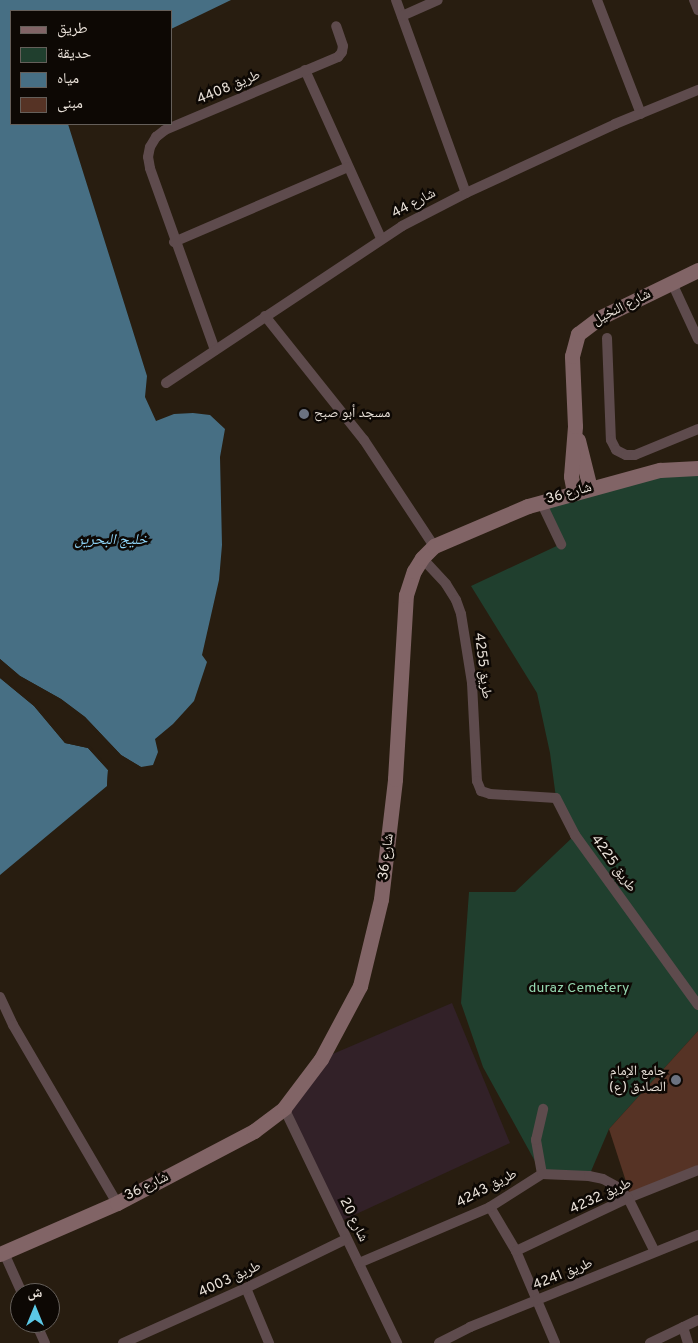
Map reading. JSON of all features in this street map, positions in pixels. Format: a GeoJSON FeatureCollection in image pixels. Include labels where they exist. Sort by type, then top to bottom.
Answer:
{"type":"FeatureCollection","features":[{"type":"Feature","properties":{"kind":"street"},"geometry":{"type":"LineString","coordinates":[[396,0],[466,193]]}},
{"type":"Feature","properties":{"kind":"street"},"geometry":{"type":"LineString","coordinates":[[402,16],[438,0]]}},
{"type":"Feature","properties":{"kind":"street"},"geometry":{"type":"LineString","coordinates":[[597,0],[641,114]]}},
{"type":"Feature","properties":{"kind":"street"},"geometry":{"type":"LineString","coordinates":[[694,0],[698,10]]}},
{"type":"Feature","properties":{"kind":"street","name":"طريق 4408"},"geometry":{"type":"LineString","coordinates":[[216,350],[174,242],[150,168],[148,157],[150,146],[156,137],[165,130],[338,57],[342,52],[343,46],[336,26]]}},
{"type":"Feature","properties":{"kind":"street"},"geometry":{"type":"LineString","coordinates":[[305,70],[381,238]]}},
{"type":"Feature","properties":{"kind":"street","name":"شارع 44"},"geometry":{"type":"LineString","coordinates":[[166,383],[381,238],[466,193],[698,90]]}},
{"type":"Feature","properties":{"kind":"street"},"geometry":{"type":"LineString","coordinates":[[174,242],[348,167]]}},
{"type":"Feature","properties":{"kind":"street","name":"شارع النخيل"},"geometry":{"type":"LineString","coordinates":[[574,492],[571,468],[575,426],[572,356],[578,334],[599,318],[698,270]]}},
{"type":"Feature","properties":{"kind":"street"},"geometry":{"type":"LineString","coordinates":[[672,283],[698,339]]}},
{"type":"Feature","properties":{"kind":"street"},"geometry":{"type":"LineString","coordinates":[[265,316],[364,440],[434,546]]}},
{"type":"Feature","properties":{"kind":"street"},"geometry":{"type":"LineString","coordinates":[[607,338],[611,440],[616,450],[626,454],[635,454],[698,430]]}},
{"type":"Feature","properties":{"kind":"street","name":"شارع النخيل"},"geometry":{"type":"LineString","coordinates":[[575,426],[590,488]]}},
{"type":"Feature","properties":{"kind":"street","name":"شارع 36"},"geometry":{"type":"LineString","coordinates":[[2,1254],[117,1202],[218,1151],[254,1130],[284,1108],[321,1059],[360,986],[371,944],[388,850],[395,779],[406,595],[414,571],[422,558],[434,546],[541,502],[660,470],[698,468]]}},
{"type":"Feature","properties":{"kind":"street"},"geometry":{"type":"LineString","coordinates":[[541,502],[561,544]]}},
{"type":"Feature","properties":{"kind":"street","name":"طريق 4255"},"geometry":{"type":"LineString","coordinates":[[422,558],[446,584],[461,614],[472,682],[477,781],[481,791]]}},
{"type":"Feature","properties":{"kind":"street","name":"طريق 4225"},"geometry":{"type":"LineString","coordinates":[[481,791],[490,794],[556,798],[575,835],[698,1005]]}},
{"type":"Feature","properties":{"kind":"street"},"geometry":{"type":"LineString","coordinates":[[0,997],[13,1024],[117,1202]]}},
{"type":"Feature","properties":{"kind":"street","name":"شارع 20"},"geometry":{"type":"LineString","coordinates":[[284,1108],[397,1343]]}},
{"type":"Feature","properties":{"kind":"street"},"geometry":{"type":"LineString","coordinates":[[543,1109],[536,1140],[542,1174],[590,1176],[603,1179],[619,1188],[628,1198],[655,1252]]}},
{"type":"Feature","properties":{"kind":"street","name":"طريق 4232"},"geometry":{"type":"LineString","coordinates":[[516,1252],[628,1198],[698,1170]]}},
{"type":"Feature","properties":{"kind":"street","name":"طريق 4243"},"geometry":{"type":"LineString","coordinates":[[359,1263],[490,1207],[542,1174]]}},
{"type":"Feature","properties":{"kind":"street"},"geometry":{"type":"LineString","coordinates":[[490,1207],[516,1252],[555,1343]]}},
{"type":"Feature","properties":{"kind":"street","name":"طريق 4241"},"geometry":{"type":"LineString","coordinates":[[439,1343],[470,1327],[698,1236]]}},
{"type":"Feature","properties":{"kind":"street","name":"طريق 4003"},"geometry":{"type":"LineString","coordinates":[[124,1343],[246,1288],[346,1238]]}},
{"type":"Feature","properties":{"kind":"street"},"geometry":{"type":"LineString","coordinates":[[2,1254],[17,1283]]}},
{"type":"Feature","properties":{"kind":"street"},"geometry":{"type":"LineString","coordinates":[[246,1288],[269,1343]]}},
{"type":"Feature","properties":{"kind":"street"},"geometry":{"type":"LineString","coordinates":[[650,1343],[698,1320]]}},
{"type":"Feature","properties":{"kind":"street"},"geometry":{"type":"LineString","coordinates":[[683,1327],[688,1343]]}},
{"type":"Feature","properties":{"kind":"shaded area"},"geometry":{"type":"Polygon","coordinates":[[[452,1003],[510,1143],[339,1222],[284,1108],[321,1059],[452,1003]]]}},
{"type":"Feature","properties":{"kind":"green space","name":"duraz Cemetery"},"geometry":{"type":"Polygon","coordinates":[[[698,468],[698,1031],[609,1129],[589,1176],[542,1174],[483,1067],[461,1003],[469,892],[515,892],[575,835],[556,798],[550,753],[537,693],[471,586],[561,544],[541,502],[698,468]]]}},
{"type":"Feature","properties":{"kind":"water","name":"خليج البحرين"},"geometry":{"type":"Polygon","coordinates":[[[0,0],[231,0],[172,29],[172,10],[10,10],[10,125],[68,125],[147,376],[145,397],[156,421],[174,414],[193,413],[210,415],[225,429],[220,457],[222,545],[219,580],[202,655],[207,662],[194,701],[173,724],[155,739],[158,752],[153,765],[141,767],[121,755],[85,717],[61,699],[20,676],[0,659],[0,0]]]}},
{"type":"Feature","properties":{"kind":"water"},"geometry":{"type":"Polygon","coordinates":[[[0,678],[34,706],[65,743],[88,748],[108,770],[107,786],[0,875],[0,678]]]}},
{"type":"Feature","properties":{"kind":"pier"},"geometry":{"type":"Polygon","coordinates":[[[0,659],[20,676],[61,699],[85,717],[121,755],[141,767],[139,769],[119,757],[83,719],[60,701],[19,679],[0,662],[0,659]]]}},
{"type":"Feature","properties":{"kind":"pier"},"geometry":{"type":"Polygon","coordinates":[[[0,676],[36,704],[66,740],[90,746],[110,769],[110,785],[107,786],[108,770],[88,748],[65,743],[34,706],[0,676]]]}},
{"type":"Feature","properties":{"kind":"building","name":"جامع الإمام الصادق (ع)"},"geometry":{"type":"Polygon","coordinates":[[[698,1031],[698,1170],[631,1197],[609,1129],[698,1031]]]}},
{"type":"Feature","properties":{"kind":"place","name":"مسجد أبو صبح"},"geometry":{"type":"Point","coordinates":[304,414]}},
{"type":"Feature","properties":{"kind":"place","name":"جامع الإمام الصادق (ع)"},"geometry":{"type":"Point","coordinates":[676,1080]}}]}
